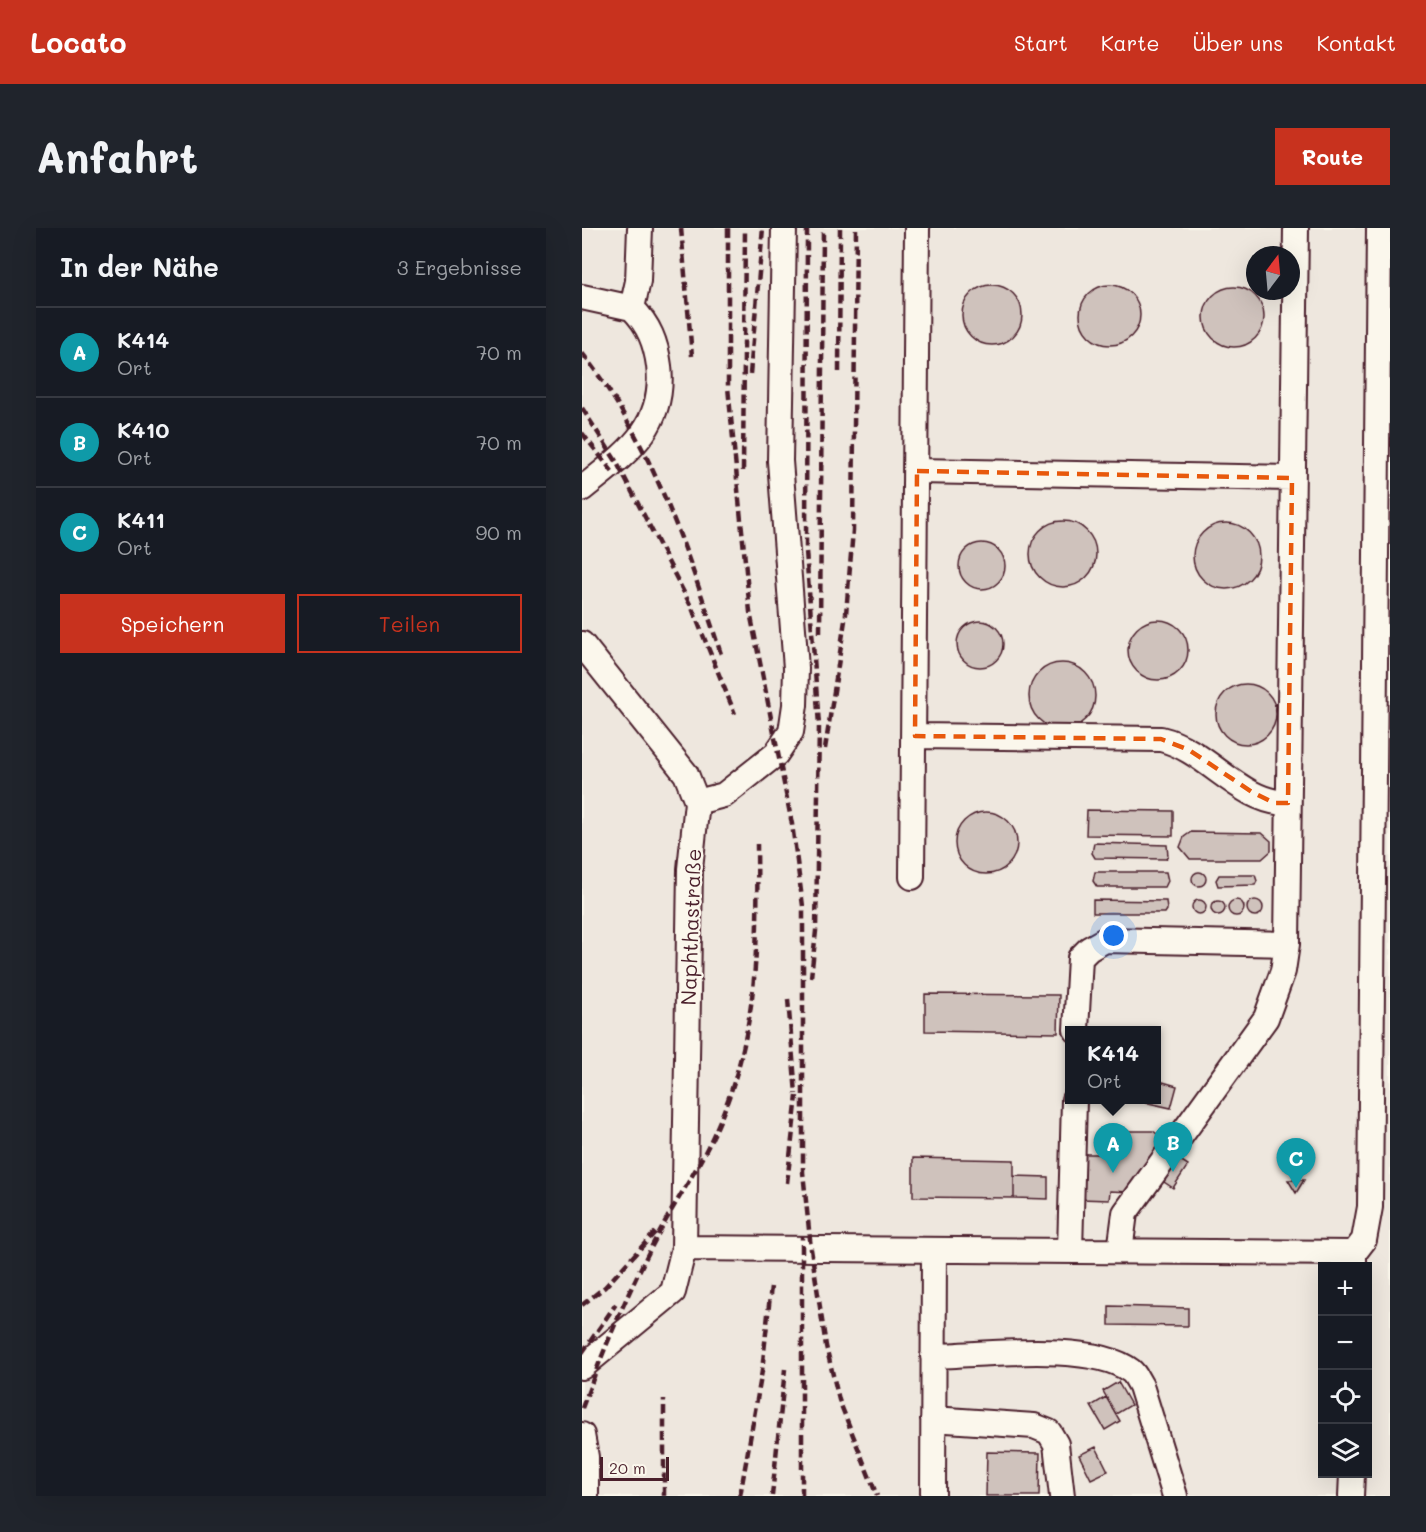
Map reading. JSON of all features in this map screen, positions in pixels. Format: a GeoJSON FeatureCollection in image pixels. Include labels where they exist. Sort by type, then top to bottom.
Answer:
{"type":"FeatureCollection","features":[{"type":"Feature","properties":{"kind":"street"},"geometry":{"type":"LineString","coordinates":[[633,308],[638,281],[640,228]]}},
{"type":"Feature","properties":{"kind":"street"},"geometry":{"type":"LineString","coordinates":[[697,802],[724,795],[776,754],[791,732],[795,705],[796,668],[780,461],[784,228]]}},
{"type":"Feature","properties":{"kind":"street"},"geometry":{"type":"LineString","coordinates":[[912,877],[915,736],[917,228]]}},
{"type":"Feature","properties":{"kind":"street"},"geometry":{"type":"LineString","coordinates":[[1120,1251],[1125,1213],[1266,1018],[1283,971],[1287,944],[1296,228]]}},
{"type":"Feature","properties":{"kind":"street"},"geometry":{"type":"LineString","coordinates":[[684,1248],[1120,1251],[1354,1260],[1364,1240],[1370,1208],[1379,228]]}},
{"type":"Feature","properties":{"kind":"street"},"geometry":{"type":"LineString","coordinates":[[582,297],[633,308],[644,320],[652,336],[661,383],[658,406],[639,440],[582,489]]}},
{"type":"Feature","properties":{"kind":"street"},"geometry":{"type":"LineString","coordinates":[[917,471],[1292,478]]}},
{"type":"Feature","properties":{"kind":"street","name":"Naphthastraße"},"geometry":{"type":"LineString","coordinates":[[582,644],[686,774],[697,802],[690,869],[684,1248],[673,1292],[582,1367]]}},
{"type":"Feature","properties":{"kind":"street"},"geometry":{"type":"LineString","coordinates":[[915,736],[1161,739],[1189,750],[1252,792],[1274,803],[1288,803]]}},
{"type":"Feature","properties":{"kind":"street"},"geometry":{"type":"LineString","coordinates":[[1076,1026],[1080,958],[1089,949],[1105,940],[1287,944]]}},
{"type":"Feature","properties":{"kind":"street"},"geometry":{"type":"LineString","coordinates":[[1070,1251],[1074,1104]]}},
{"type":"Feature","properties":{"kind":"street"},"geometry":{"type":"LineString","coordinates":[[933,1496],[934,1250]]}},
{"type":"Feature","properties":{"kind":"street"},"geometry":{"type":"LineString","coordinates":[[933,1356],[1076,1354],[1115,1362],[1132,1372],[1141,1386],[1174,1496]]}},
{"type":"Feature","properties":{"kind":"street"},"geometry":{"type":"LineString","coordinates":[[933,1419],[1034,1425],[1048,1432],[1056,1444],[1062,1496]]}},
{"type":"Feature","properties":{"kind":"street"},"geometry":{"type":"LineString","coordinates":[[582,1435],[586,1457],[586,1496]]}},
{"type":"Feature","properties":{"kind":"street"},"geometry":{"type":"LineString","coordinates":[[1351,1496],[1352,1478]]}},
{"type":"Feature","properties":{"kind":"highlighted area"},"geometry":{"type":"Polygon","coordinates":[[[917,471],[1292,478],[1288,803],[1274,803],[1252,792],[1189,750],[1161,739],[915,736],[917,471]]]}},
{"type":"Feature","properties":{"kind":"shaded area"},"geometry":{"type":"Polygon","coordinates":[[[582,228],[1390,228],[1390,1496],[582,1496],[582,228]]]}},
{"type":"Feature","properties":{"kind":"building"},"geometry":{"type":"Polygon","coordinates":[[[992,285],[1013,294],[1022,315],[1013,336],[992,345],[971,336],[962,315],[971,294],[992,285]]]}},
{"type":"Feature","properties":{"kind":"building"},"geometry":{"type":"Polygon","coordinates":[[[1110,285],[1131,294],[1140,315],[1131,336],[1110,345],[1089,336],[1080,315],[1089,294],[1110,285]]]}},
{"type":"Feature","properties":{"kind":"building"},"geometry":{"type":"Polygon","coordinates":[[[1234,287],[1246,290],[1246,300],[1258,300],[1263,311],[1263,323],[1255,338],[1234,347],[1213,338],[1204,317],[1213,296],[1234,287]]]}},
{"type":"Feature","properties":{"kind":"building"},"geometry":{"type":"Polygon","coordinates":[[[1057,521],[1069,521],[1081,526],[1091,536],[1096,554],[1094,567],[1081,582],[1069,587],[1057,587],[1045,582],[1035,572],[1030,560],[1030,548],[1035,536],[1045,526],[1057,521]]]}},
{"type":"Feature","properties":{"kind":"building"},"geometry":{"type":"Polygon","coordinates":[[[1232,523],[1250,532],[1257,543],[1259,556],[1257,569],[1250,580],[1239,587],[1220,589],[1202,580],[1195,569],[1193,550],[1202,532],[1213,525],[1232,523]]]}},
{"type":"Feature","properties":{"kind":"building"},"geometry":{"type":"Polygon","coordinates":[[[982,543],[998,550],[1005,566],[998,582],[982,589],[966,582],[959,566],[966,550],[982,543]]]}},
{"type":"Feature","properties":{"kind":"building"},"geometry":{"type":"Polygon","coordinates":[[[1152,620],[1164,620],[1180,628],[1186,638],[1188,650],[1186,662],[1180,672],[1164,680],[1152,680],[1136,672],[1128,656],[1128,644],[1136,628],[1152,620]]]}},
{"type":"Feature","properties":{"kind":"building"},"geometry":{"type":"Polygon","coordinates":[[[980,621],[996,628],[1003,644],[996,660],[980,667],[964,660],[957,644],[964,628],[980,621]]]}},
{"type":"Feature","properties":{"kind":"building"},"geometry":{"type":"Polygon","coordinates":[[[1056,663],[1068,663],[1080,668],[1090,678],[1095,696],[1093,709],[1080,724],[1068,729],[1056,729],[1044,724],[1034,714],[1029,702],[1029,690],[1034,678],[1044,668],[1056,663]]]}},
{"type":"Feature","properties":{"kind":"building"},"geometry":{"type":"Polygon","coordinates":[[[1240,684],[1252,684],[1268,692],[1274,702],[1276,714],[1274,726],[1268,736],[1252,744],[1240,744],[1224,736],[1216,720],[1216,708],[1224,692],[1240,684]]]}},
{"type":"Feature","properties":{"kind":"building"},"geometry":{"type":"Polygon","coordinates":[[[1087,810],[1173,811],[1173,836],[1086,835],[1087,810]]]}},
{"type":"Feature","properties":{"kind":"building"},"geometry":{"type":"Polygon","coordinates":[[[986,812],[1008,821],[1017,843],[1008,865],[986,874],[964,865],[955,843],[964,821],[986,812]]]}},
{"type":"Feature","properties":{"kind":"building"},"geometry":{"type":"Polygon","coordinates":[[[1191,832],[1262,833],[1271,841],[1271,851],[1262,859],[1190,859],[1180,847],[1184,837],[1191,832]]]}},
{"type":"Feature","properties":{"kind":"building"},"geometry":{"type":"Polygon","coordinates":[[[1094,843],[1167,845],[1168,856],[1166,859],[1095,858],[1092,853],[1094,843]]]}},
{"type":"Feature","properties":{"kind":"building"},"geometry":{"type":"Polygon","coordinates":[[[1095,872],[1166,872],[1168,881],[1165,887],[1097,887],[1093,881],[1095,872]]]}},
{"type":"Feature","properties":{"kind":"building"},"geometry":{"type":"Polygon","coordinates":[[[1196,872],[1202,872],[1206,879],[1202,886],[1196,886],[1192,882],[1192,876],[1196,872]]]}},
{"type":"Feature","properties":{"kind":"building"},"geometry":{"type":"Polygon","coordinates":[[[1219,875],[1255,875],[1257,881],[1255,885],[1218,886],[1216,880],[1219,875]]]}},
{"type":"Feature","properties":{"kind":"building"},"geometry":{"type":"Polygon","coordinates":[[[1093,900],[1166,901],[1167,910],[1165,913],[1093,913],[1093,900]]]}},
{"type":"Feature","properties":{"kind":"building"},"geometry":{"type":"Polygon","coordinates":[[[1199,900],[1204,902],[1206,907],[1204,912],[1199,914],[1194,912],[1192,907],[1194,902],[1199,900]]]}},
{"type":"Feature","properties":{"kind":"building"},"geometry":{"type":"Polygon","coordinates":[[[1236,900],[1242,902],[1244,908],[1242,914],[1236,916],[1230,914],[1228,908],[1230,902],[1236,900]]]}},
{"type":"Feature","properties":{"kind":"building"},"geometry":{"type":"Polygon","coordinates":[[[1255,900],[1263,908],[1255,916],[1247,908],[1255,900]]]}},
{"type":"Feature","properties":{"kind":"building"},"geometry":{"type":"Polygon","coordinates":[[[1215,901],[1221,901],[1225,908],[1221,915],[1215,915],[1211,911],[1211,905],[1215,901]]]}},
{"type":"Feature","properties":{"kind":"building"},"geometry":{"type":"Polygon","coordinates":[[[925,994],[1059,995],[1058,1033],[925,1031],[925,994]]]}},
{"type":"Feature","properties":{"kind":"building"},"geometry":{"type":"Polygon","coordinates":[[[1161,1081],[1177,1086],[1171,1108],[1153,1104],[1161,1104],[1161,1081]]]}},
{"type":"Feature","properties":{"kind":"building"},"geometry":{"type":"Polygon","coordinates":[[[1116,1131],[1153,1131],[1168,1142],[1131,1192],[1110,1191],[1109,1200],[1080,1199],[1081,1154],[1115,1154],[1116,1131]]]}},
{"type":"Feature","properties":{"kind":"building"},"geometry":{"type":"Polygon","coordinates":[[[1174,1156],[1188,1165],[1173,1188],[1158,1178],[1174,1156]]]}},
{"type":"Feature","properties":{"kind":"building"},"geometry":{"type":"Polygon","coordinates":[[[913,1158],[1014,1160],[1014,1198],[913,1197],[913,1158]]]}},
{"type":"Feature","properties":{"kind":"building"},"geometry":{"type":"Polygon","coordinates":[[[1014,1176],[1048,1177],[1048,1199],[1014,1198],[1014,1176]]]}},
{"type":"Feature","properties":{"kind":"building"},"geometry":{"type":"Polygon","coordinates":[[[1288,1180],[1304,1180],[1296,1193],[1288,1180]]]}},
{"type":"Feature","properties":{"kind":"building"},"geometry":{"type":"Polygon","coordinates":[[[1109,1306],[1188,1308],[1188,1326],[1109,1325],[1109,1306]]]}},
{"type":"Feature","properties":{"kind":"building"},"geometry":{"type":"Polygon","coordinates":[[[1118,1382],[1131,1405],[1116,1414],[1103,1391],[1118,1382]]]}},
{"type":"Feature","properties":{"kind":"building"},"geometry":{"type":"Polygon","coordinates":[[[1106,1397],[1120,1421],[1105,1430],[1091,1406],[1106,1397]]]}},
{"type":"Feature","properties":{"kind":"building"},"geometry":{"type":"Polygon","coordinates":[[[1096,1447],[1108,1471],[1091,1479],[1079,1455],[1096,1447]]]}},
{"type":"Feature","properties":{"kind":"building"},"geometry":{"type":"Polygon","coordinates":[[[987,1452],[1040,1453],[1039,1496],[986,1496],[987,1452]]]}},
{"type":"Feature","properties":{"kind":"railway"},"geometry":{"type":"LineString","coordinates":[[681,228],[692,356]]}},
{"type":"Feature","properties":{"kind":"railway"},"geometry":{"type":"LineString","coordinates":[[728,228],[728,387],[750,612],[792,824],[803,906],[803,1172],[811,1249],[826,1346],[839,1400],[877,1496]]}},
{"type":"Feature","properties":{"kind":"railway"},"geometry":{"type":"LineString","coordinates":[[743,471],[745,228]]}},
{"type":"Feature","properties":{"kind":"railway"},"geometry":{"type":"LineString","coordinates":[[750,374],[763,228]]}},
{"type":"Feature","properties":{"kind":"railway"},"geometry":{"type":"LineString","coordinates":[[807,228],[806,551],[819,725],[816,931],[811,977]]}},
{"type":"Feature","properties":{"kind":"railway"},"geometry":{"type":"LineString","coordinates":[[820,633],[823,228]]}},
{"type":"Feature","properties":{"kind":"railway"},"geometry":{"type":"LineString","coordinates":[[839,372],[840,228]]}},
{"type":"Feature","properties":{"kind":"railway"},"geometry":{"type":"LineString","coordinates":[[825,749],[846,614],[853,530],[856,228]]}},
{"type":"Feature","properties":{"kind":"railway"},"geometry":{"type":"LineString","coordinates":[[582,353],[607,387],[648,459],[680,536],[721,654]]}},
{"type":"Feature","properties":{"kind":"railway"},"geometry":{"type":"LineString","coordinates":[[582,408],[616,461],[692,608],[735,714]]}},
{"type":"Feature","properties":{"kind":"railway"},"geometry":{"type":"LineString","coordinates":[[582,433],[615,475]]}},
{"type":"Feature","properties":{"kind":"railway"},"geometry":{"type":"LineString","coordinates":[[582,1408],[613,1329],[637,1277],[708,1147],[735,1079],[744,1046],[754,980],[757,844]]}},
{"type":"Feature","properties":{"kind":"railway"},"geometry":{"type":"LineString","coordinates":[[788,999],[796,1094]]}},
{"type":"Feature","properties":{"kind":"railway"},"geometry":{"type":"LineString","coordinates":[[787,1183],[797,1096]]}},
{"type":"Feature","properties":{"kind":"railway"},"geometry":{"type":"LineString","coordinates":[[582,1305],[605,1287],[658,1229]]}},
{"type":"Feature","properties":{"kind":"railway"},"geometry":{"type":"LineString","coordinates":[[802,1235],[802,1496]]}},
{"type":"Feature","properties":{"kind":"railway"},"geometry":{"type":"LineString","coordinates":[[740,1496],[762,1371],[771,1286]]}},
{"type":"Feature","properties":{"kind":"railway"},"geometry":{"type":"LineString","coordinates":[[582,1353],[616,1304]]}},
{"type":"Feature","properties":{"kind":"railway"},"geometry":{"type":"LineString","coordinates":[[772,1496],[785,1369]]}},
{"type":"Feature","properties":{"kind":"railway"},"geometry":{"type":"LineString","coordinates":[[664,1399],[664,1496]]}},
{"type":"Feature","properties":{"kind":"place","name":"K410"},"geometry":{"type":"Point","coordinates":[1173,1172]}},
{"type":"Feature","properties":{"kind":"place","name":"K414"},"geometry":{"type":"Point","coordinates":[1113,1173]}},
{"type":"Feature","properties":{"kind":"place","name":"K411"},"geometry":{"type":"Point","coordinates":[1296,1188]}}]}
